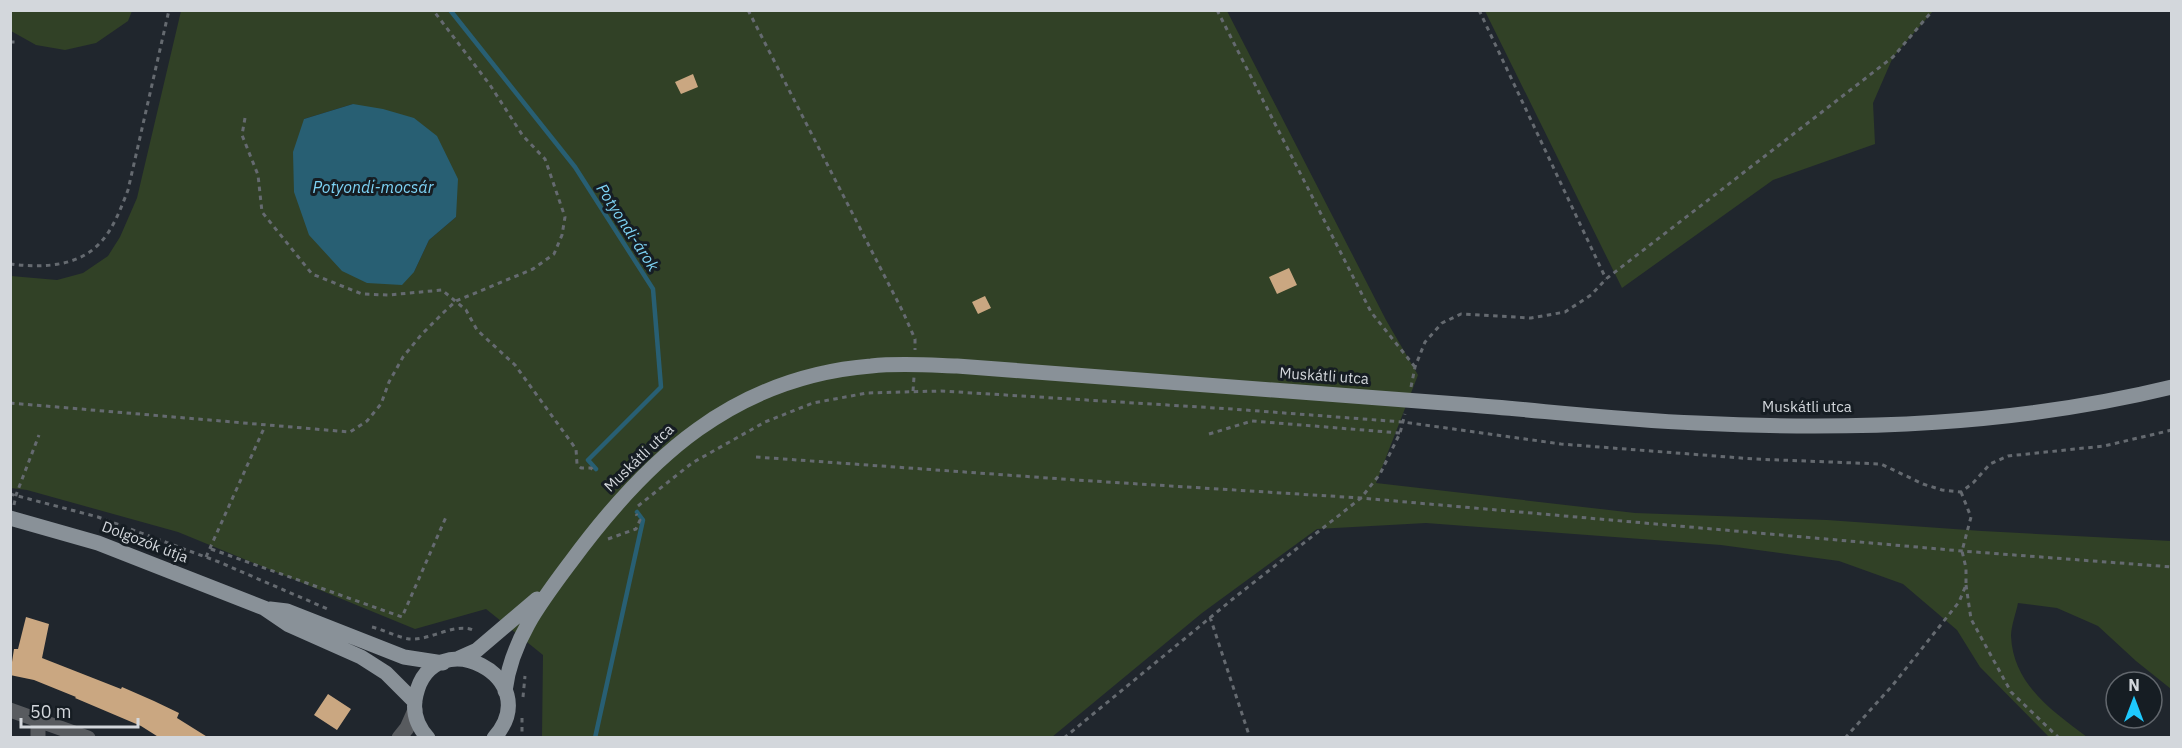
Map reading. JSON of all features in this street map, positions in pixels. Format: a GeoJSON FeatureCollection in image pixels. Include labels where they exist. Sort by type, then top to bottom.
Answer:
{"type":"FeatureCollection","features":[{"type":"Feature","properties":{"kind":"main road","name":"Muskátli utca"},"geometry":{"type":"LineString","coordinates":[[505,718],[508,670],[513,652],[530,620],[588,538],[628,490],[658,460],[712,417],[783,384],[824,373],[870,366],[915,364],[957,366],[1696,423],[1827,427],[1947,423],[2030,414],[2117,400],[2172,387]]}},
{"type":"Feature","properties":{"kind":"main road","name":"Dolgozók útja"},"geometry":{"type":"LineString","coordinates":[[12,518],[98,543],[264,608],[289,625],[361,657],[386,673],[415,706]]}},
{"type":"Feature","properties":{"kind":"main road","name":"Muskátli utca"},"geometry":{"type":"LineString","coordinates":[[415,706],[419,686],[428,672],[477,650],[554,585]]}},
{"type":"Feature","properties":{"kind":"main road","name":"Dolgozók útja"},"geometry":{"type":"LineString","coordinates":[[264,608],[287,611],[404,657],[450,661],[472,660],[487,667],[498,678],[505,692]]}},
{"type":"Feature","properties":{"kind":"main road"},"geometry":{"type":"LineString","coordinates":[[415,706],[420,728],[428,738]]}},
{"type":"Feature","properties":{"kind":"main road"},"geometry":{"type":"LineString","coordinates":[[494,738],[505,718]]}},
{"type":"Feature","properties":{"kind":"main road"},"geometry":{"type":"LineString","coordinates":[[504,738],[505,718]]}},
{"type":"Feature","properties":{"kind":"street"},"geometry":{"type":"LineString","coordinates":[[399,738],[407,728],[415,706]]}},
{"type":"Feature","properties":{"kind":"street"},"geometry":{"type":"LineString","coordinates":[[10,710],[88,738]]}},
{"type":"Feature","properties":{"kind":"street"},"geometry":{"type":"LineString","coordinates":[[38,719],[39,738]]}},
{"type":"Feature","properties":{"kind":"path"},"geometry":{"type":"LineString","coordinates":[[10,264],[52,266],[77,260],[99,244],[117,217],[128,190],[169,10]]}},
{"type":"Feature","properties":{"kind":"path"},"geometry":{"type":"LineString","coordinates":[[10,403],[350,432],[367,421],[381,404],[389,382],[403,357],[421,335],[456,301],[532,269],[554,254],[562,235],[565,217],[545,159],[524,136],[433,10]]}},
{"type":"Feature","properties":{"kind":"path"},"geometry":{"type":"LineString","coordinates":[[748,10],[903,312],[915,339],[915,364]]}},
{"type":"Feature","properties":{"kind":"path"},"geometry":{"type":"LineString","coordinates":[[1217,10],[1371,312],[1415,367],[1425,342],[1442,322],[1461,314],[1531,318],[1565,312],[1893,57],[1933,10]]}},
{"type":"Feature","properties":{"kind":"path"},"geometry":{"type":"LineString","coordinates":[[1479,10],[1606,279]]}},
{"type":"Feature","properties":{"kind":"path"},"geometry":{"type":"LineString","coordinates":[[245,118],[242,135],[258,175],[262,212],[312,274],[362,294],[388,295],[442,290],[466,310],[477,330],[515,365],[576,449],[577,464],[581,468],[591,468],[594,471]]}},
{"type":"Feature","properties":{"kind":"path"},"geometry":{"type":"LineString","coordinates":[[630,512],[692,463],[765,423],[813,403],[867,393],[941,391],[1232,409],[1403,423],[1561,444],[1754,459],[1881,464],[1923,484],[1942,490],[1960,492],[1973,483],[1990,464],[2008,456],[2104,446],[2172,430]]}},
{"type":"Feature","properties":{"kind":"path"},"geometry":{"type":"LineString","coordinates":[[1209,434],[1252,421],[1400,434]]}},
{"type":"Feature","properties":{"kind":"path"},"geometry":{"type":"LineString","coordinates":[[1064,738],[1210,617],[1361,498],[1380,474],[1403,423]]}},
{"type":"Feature","properties":{"kind":"path"},"geometry":{"type":"LineString","coordinates":[[206,557],[265,426]]}},
{"type":"Feature","properties":{"kind":"path"},"geometry":{"type":"LineString","coordinates":[[12,518],[16,495],[39,435]]}},
{"type":"Feature","properties":{"kind":"path"},"geometry":{"type":"LineString","coordinates":[[756,457],[1361,498],[1962,552],[2172,567]]}},
{"type":"Feature","properties":{"kind":"path"},"geometry":{"type":"LineString","coordinates":[[1960,492],[1971,517],[1962,552],[1966,568],[1971,619],[2011,692],[2059,738]]}},
{"type":"Feature","properties":{"kind":"path"},"geometry":{"type":"LineString","coordinates":[[10,494],[98,517],[206,557],[337,613]]}},
{"type":"Feature","properties":{"kind":"path"},"geometry":{"type":"LineString","coordinates":[[613,533],[607,540],[636,529],[640,520],[636,514]]}},
{"type":"Feature","properties":{"kind":"path"},"geometry":{"type":"LineString","coordinates":[[211,549],[402,617],[446,517]]}},
{"type":"Feature","properties":{"kind":"path"},"geometry":{"type":"LineString","coordinates":[[1845,738],[1892,686],[1947,618],[1959,602],[1966,585]]}},
{"type":"Feature","properties":{"kind":"path"},"geometry":{"type":"LineString","coordinates":[[1210,617],[1250,738]]}},
{"type":"Feature","properties":{"kind":"path"},"geometry":{"type":"LineString","coordinates":[[368,625],[409,639],[428,638],[468,627],[490,639]]}},
{"type":"Feature","properties":{"kind":"green space"},"geometry":{"type":"Polygon","coordinates":[[[10,11],[132,11],[128,21],[96,43],[65,50],[36,45],[11,31],[10,11]]]}},
{"type":"Feature","properties":{"kind":"green space"},"geometry":{"type":"Polygon","coordinates":[[[181,11],[1227,11],[1386,320],[1418,375],[1376,483],[1635,513],[1827,520],[2171,541],[2171,689],[2164,683],[2164,670],[2147,670],[2098,626],[2057,608],[2018,603],[2011,636],[2013,653],[2019,668],[2037,695],[2087,737],[2049,737],[1980,667],[1957,630],[1903,584],[1839,561],[1721,545],[1426,523],[1317,529],[1202,613],[1052,737],[542,737],[543,655],[486,609],[415,629],[178,532],[27,490],[11,488],[11,276],[57,280],[83,273],[108,256],[120,237],[137,198],[181,11]],[[353,104],[304,119],[414,272],[429,240],[456,217],[353,104]]]}},
{"type":"Feature","properties":{"kind":"green space"},"geometry":{"type":"Polygon","coordinates":[[[1485,11],[1933,11],[1893,57],[1873,103],[1875,144],[1773,180],[1622,288],[1485,11]]]}},
{"type":"Feature","properties":{"kind":"water","name":"Potyondi-mocsár"},"geometry":{"type":"Polygon","coordinates":[[[353,104],[383,109],[414,118],[437,136],[458,179],[456,217],[429,240],[414,272],[402,285],[367,283],[342,271],[309,235],[294,192],[293,152],[304,119],[353,104]]]}},
{"type":"Feature","properties":{"kind":"building"},"geometry":{"type":"Polygon","coordinates":[[[693,74],[698,87],[681,94],[675,82],[693,74]]]}},
{"type":"Feature","properties":{"kind":"building"},"geometry":{"type":"Polygon","coordinates":[[[1289,268],[1297,285],[1277,294],[1269,277],[1289,268]]]}},
{"type":"Feature","properties":{"kind":"building"},"geometry":{"type":"Polygon","coordinates":[[[985,296],[991,308],[978,314],[972,302],[985,296]]]}},
{"type":"Feature","properties":{"kind":"building"},"geometry":{"type":"Polygon","coordinates":[[[26,617],[49,624],[42,658],[154,701],[179,713],[177,718],[209,738],[160,738],[141,726],[76,697],[34,680],[10,675],[14,649],[18,649],[26,617]]]}},
{"type":"Feature","properties":{"kind":"building"},"geometry":{"type":"Polygon","coordinates":[[[328,694],[351,709],[337,730],[314,715],[328,694]]]}},
{"type":"Feature","properties":{"kind":"waterway","name":"Potyondi-árok"},"geometry":{"type":"LineString","coordinates":[[450,10],[575,167],[653,289],[661,387],[588,460],[596,469]]}},
{"type":"Feature","properties":{"kind":"waterway","name":"Potyondi-árok"},"geometry":{"type":"LineString","coordinates":[[595,738],[643,520],[637,512]]}}]}
